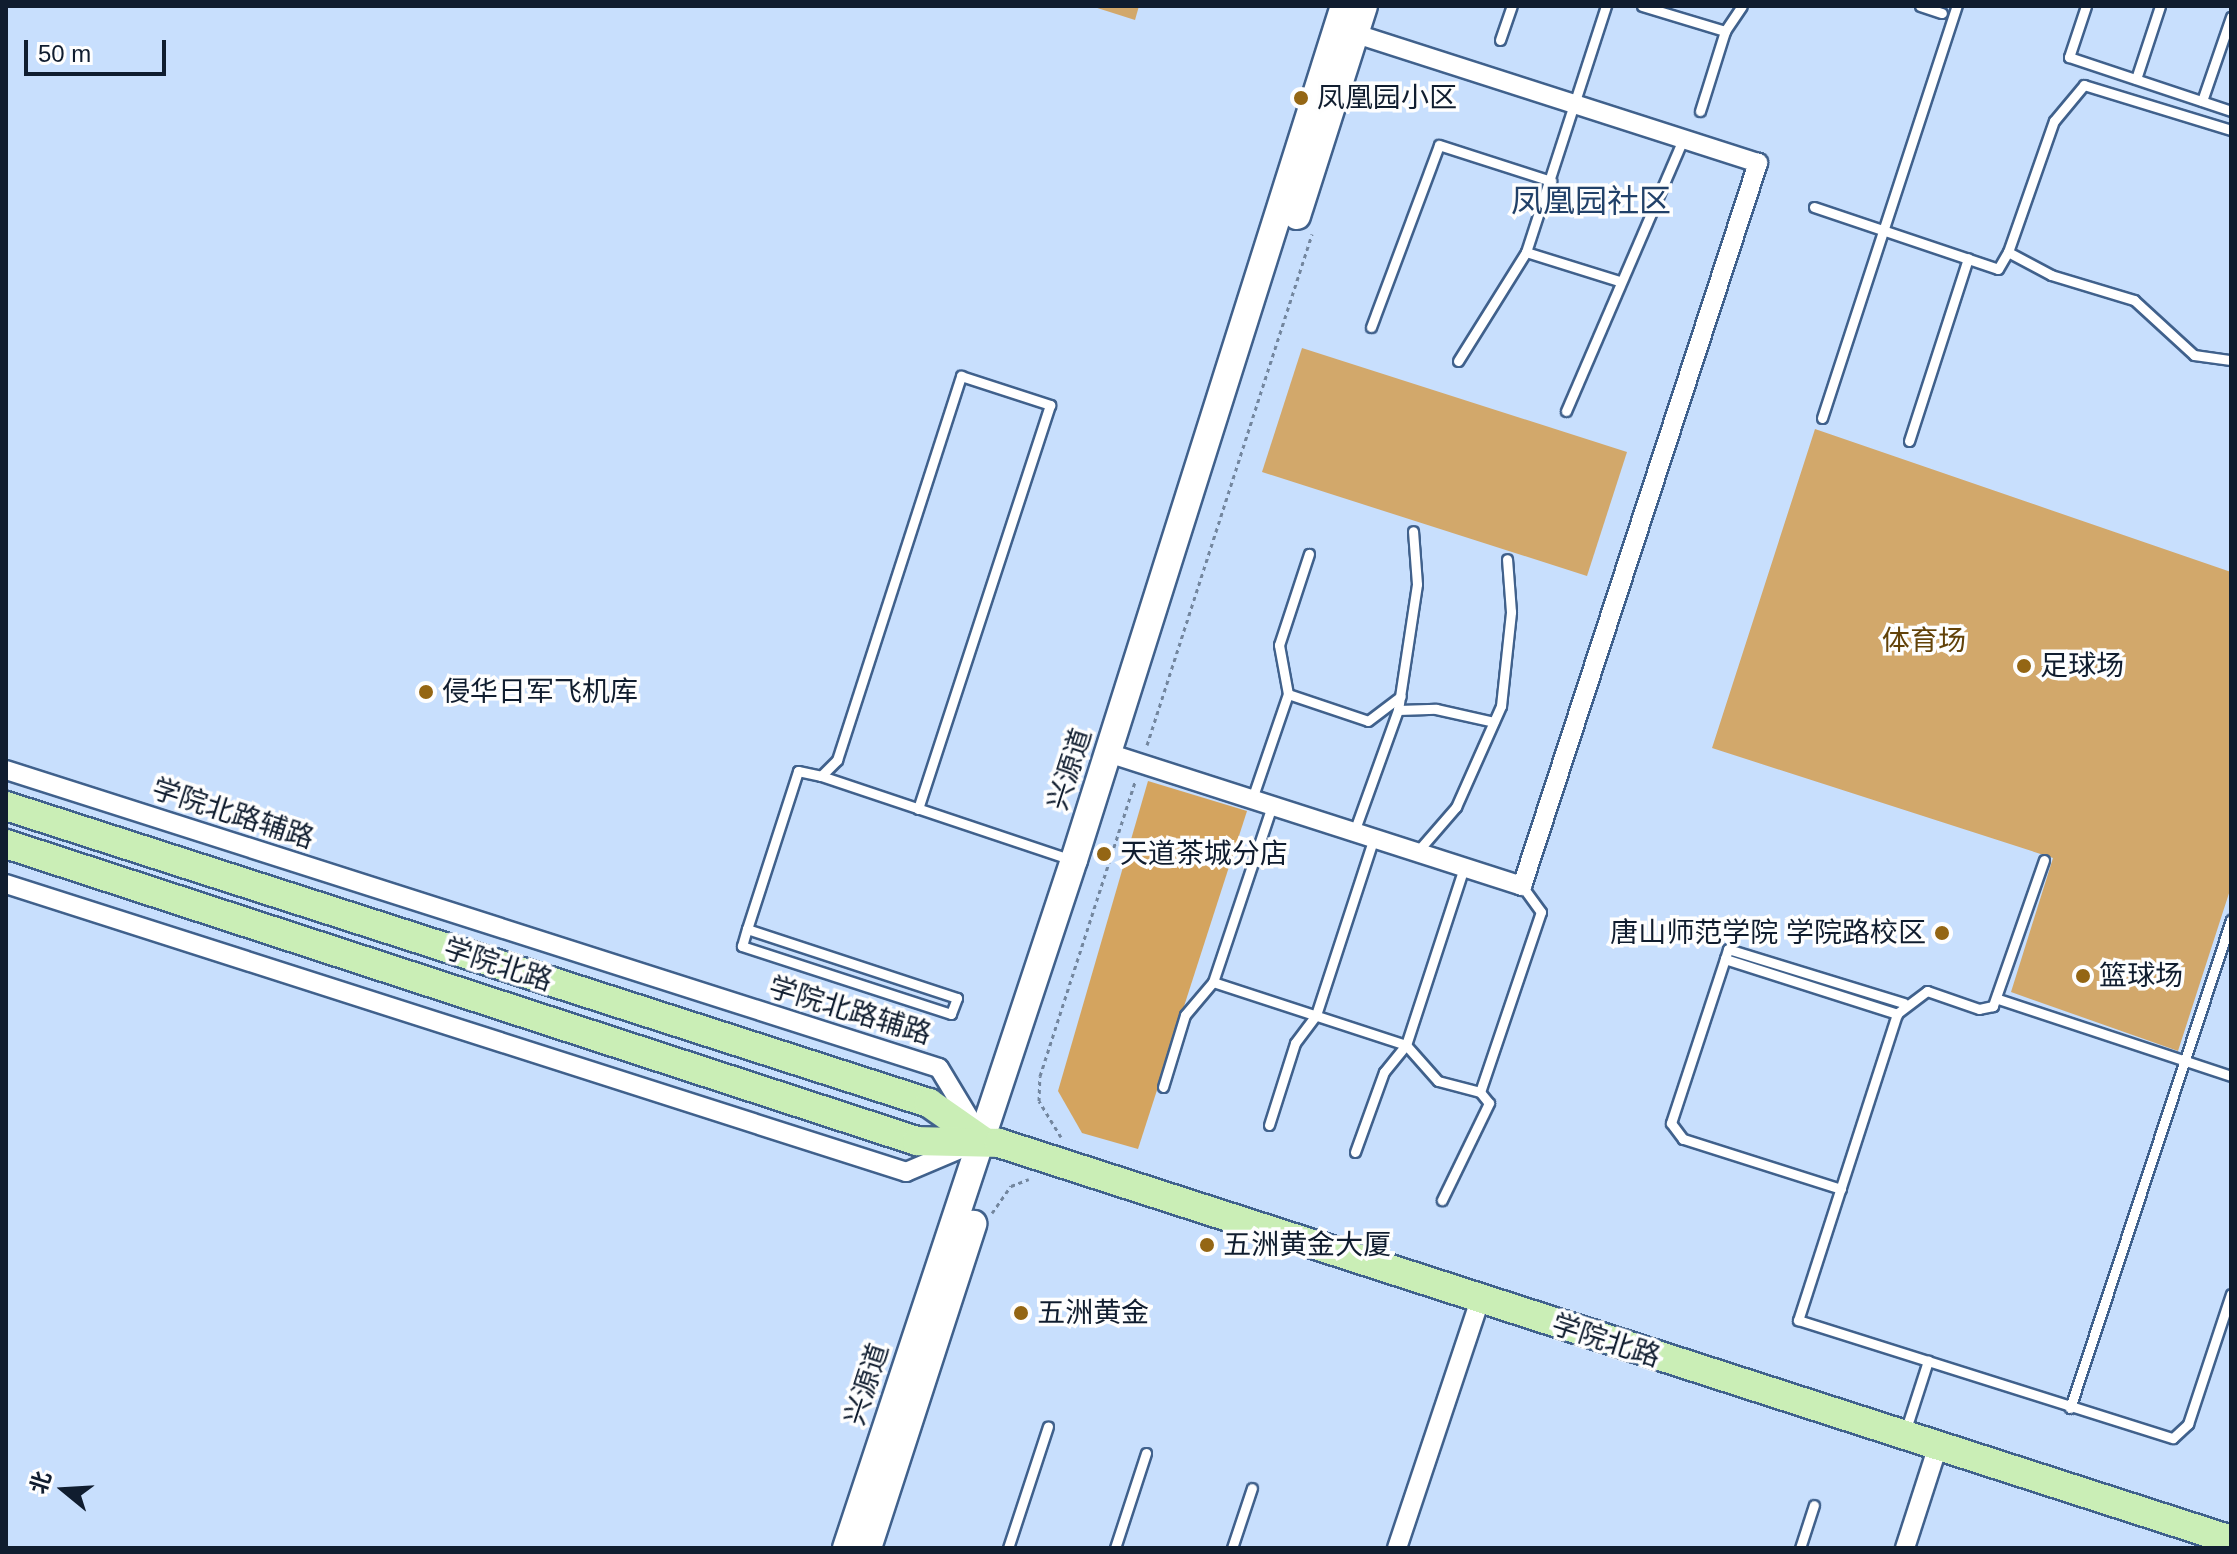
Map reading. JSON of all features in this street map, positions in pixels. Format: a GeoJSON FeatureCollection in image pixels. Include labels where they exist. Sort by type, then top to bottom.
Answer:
{"type":"FeatureCollection","features":[{"type":"Feature","properties":{"kind":"main road","name":"兴源道"},"geometry":{"type":"LineString","coordinates":[[846,1548],[1125,758],[1345,23],[1364,6]]}},
{"type":"Feature","properties":{"kind":"main road","name":"兴源道"},"geometry":{"type":"LineString","coordinates":[[868,1548],[1074,860],[1125,758]]}},
{"type":"Feature","properties":{"kind":"main road","name":"学院北路"},"geometry":{"type":"LineString","coordinates":[[6,806],[929,1103],[990,1142],[2231,1540]]}},
{"type":"Feature","properties":{"kind":"main road","name":"学院北路"},"geometry":{"type":"LineString","coordinates":[[6,844],[917,1141],[990,1142]]}},
{"type":"Feature","properties":{"kind":"main road"},"geometry":{"type":"LineString","coordinates":[[273,929],[285,896]]}},
{"type":"Feature","properties":{"kind":"street"},"geometry":{"type":"LineString","coordinates":[[1125,758],[1522,886],[1758,163],[1575,106],[1345,23]]}},
{"type":"Feature","properties":{"kind":"street","name":"学院北路辅路"},"geometry":{"type":"LineString","coordinates":[[6,770],[939,1068],[990,1142]]}},
{"type":"Feature","properties":{"kind":"street"},"geometry":{"type":"LineString","coordinates":[[285,896],[295,863]]}},
{"type":"Feature","properties":{"kind":"street"},"geometry":{"type":"LineString","coordinates":[[6,884],[626,1085],[906,1172],[990,1142]]}},
{"type":"Feature","properties":{"kind":"street"},"geometry":{"type":"LineString","coordinates":[[261,965],[273,929]]}},
{"type":"Feature","properties":{"kind":"street"},"geometry":{"type":"LineString","coordinates":[[654,1015],[666,983]]}},
{"type":"Feature","properties":{"kind":"street"},"geometry":{"type":"LineString","coordinates":[[626,1085],[642,1050]]}},
{"type":"Feature","properties":{"kind":"street"},"geometry":{"type":"LineString","coordinates":[[1397,1548],[1480,1300]]}},
{"type":"Feature","properties":{"kind":"street"},"geometry":{"type":"LineString","coordinates":[[1905,1548],[1938,1446]]}},
{"type":"Feature","properties":{"kind":"lane"},"geometry":{"type":"LineString","coordinates":[[1500,40],[1512,6]]}},
{"type":"Feature","properties":{"kind":"lane"},"geometry":{"type":"LineString","coordinates":[[1458,361],[1526,252],[1606,6]]}},
{"type":"Feature","properties":{"kind":"lane"},"geometry":{"type":"LineString","coordinates":[[1642,6],[1725,31]]}},
{"type":"Feature","properties":{"kind":"lane"},"geometry":{"type":"LineString","coordinates":[[1700,111],[1725,31],[1742,6]]}},
{"type":"Feature","properties":{"kind":"lane"},"geometry":{"type":"LineString","coordinates":[[1920,6],[1942,13]]}},
{"type":"Feature","properties":{"kind":"lane"},"geometry":{"type":"LineString","coordinates":[[1822,418],[1957,6]]}},
{"type":"Feature","properties":{"kind":"lane"},"geometry":{"type":"LineString","coordinates":[[2086,6],[2069,57],[2231,111]]}},
{"type":"Feature","properties":{"kind":"lane"},"geometry":{"type":"LineString","coordinates":[[2136,79],[2160,6]]}},
{"type":"Feature","properties":{"kind":"lane"},"geometry":{"type":"LineString","coordinates":[[2202,101],[2231,17]]}},
{"type":"Feature","properties":{"kind":"lane"},"geometry":{"type":"LineString","coordinates":[[1814,207],[1998,269],[2008,252],[2054,121],[2084,85],[2231,130]]}},
{"type":"Feature","properties":{"kind":"lane"},"geometry":{"type":"LineString","coordinates":[[1566,411],[1601,342],[1619,281],[1683,139]]}},
{"type":"Feature","properties":{"kind":"lane"},"geometry":{"type":"LineString","coordinates":[[1371,327],[1439,145],[1551,181]]}},
{"type":"Feature","properties":{"kind":"lane"},"geometry":{"type":"LineString","coordinates":[[1526,252],[1619,281]]}},
{"type":"Feature","properties":{"kind":"lane"},"geometry":{"type":"LineString","coordinates":[[2008,252],[2051,275],[2134,300],[2194,355],[2231,360]]}},
{"type":"Feature","properties":{"kind":"lane"},"geometry":{"type":"LineString","coordinates":[[1909,441],[1968,258]]}},
{"type":"Feature","properties":{"kind":"lane"},"geometry":{"type":"LineString","coordinates":[[821,776],[837,760],[961,376],[1050,405],[918,809]]}},
{"type":"Feature","properties":{"kind":"lane"},"geometry":{"type":"LineString","coordinates":[[1354,832],[1401,696],[1417,584],[1413,531]]}},
{"type":"Feature","properties":{"kind":"lane"},"geometry":{"type":"LineString","coordinates":[[1252,799],[1288,694],[1279,645],[1309,554]]}},
{"type":"Feature","properties":{"kind":"lane"},"geometry":{"type":"LineString","coordinates":[[1417,852],[1456,807],[1494,722],[1511,612],[1507,559]]}},
{"type":"Feature","properties":{"kind":"lane"},"geometry":{"type":"LineString","coordinates":[[1288,694],[1368,721],[1401,696]]}},
{"type":"Feature","properties":{"kind":"lane"},"geometry":{"type":"LineString","coordinates":[[1398,710],[1436,709],[1494,722]]}},
{"type":"Feature","properties":{"kind":"lane"},"geometry":{"type":"LineString","coordinates":[[747,929],[957,998],[951,1014],[742,946],[747,929],[798,771],[1074,860]]}},
{"type":"Feature","properties":{"kind":"lane"},"geometry":{"type":"LineString","coordinates":[[1163,1087],[1185,1015],[1213,982],[1272,806]]}},
{"type":"Feature","properties":{"kind":"lane"},"geometry":{"type":"LineString","coordinates":[[1269,1125],[1295,1043],[1316,1015],[1374,838]]}},
{"type":"Feature","properties":{"kind":"lane"},"geometry":{"type":"LineString","coordinates":[[2044,860],[1998,999],[1987,1010],[1927,991],[1904,1003],[1897,1014],[1798,1320],[2163,1438],[2181,1433],[2231,1294]]}},
{"type":"Feature","properties":{"kind":"lane"},"geometry":{"type":"LineString","coordinates":[[1355,1152],[1384,1072],[1406,1045],[1464,868]]}},
{"type":"Feature","properties":{"kind":"lane"},"geometry":{"type":"LineString","coordinates":[[1480,1092],[1541,912],[1522,886]]}},
{"type":"Feature","properties":{"kind":"lane"},"geometry":{"type":"LineString","coordinates":[[2070,1408],[2231,920]]}},
{"type":"Feature","properties":{"kind":"lane"},"geometry":{"type":"LineString","coordinates":[[1841,1189],[1675,1134],[1671,1123],[1728,949],[1904,1003]]}},
{"type":"Feature","properties":{"kind":"lane"},"geometry":{"type":"LineString","coordinates":[[1725,959],[1897,1014]]}},
{"type":"Feature","properties":{"kind":"lane"},"geometry":{"type":"LineString","coordinates":[[1213,982],[1406,1045],[1438,1081],[1480,1092],[1489,1103],[1442,1200]]}},
{"type":"Feature","properties":{"kind":"lane"},"geometry":{"type":"LineString","coordinates":[[1998,999],[2231,1076]]}},
{"type":"Feature","properties":{"kind":"lane"},"geometry":{"type":"LineString","coordinates":[[1904,1436],[1928,1361]]}},
{"type":"Feature","properties":{"kind":"lane"},"geometry":{"type":"LineString","coordinates":[[1008,1548],[1048,1426]]}},
{"type":"Feature","properties":{"kind":"lane"},"geometry":{"type":"LineString","coordinates":[[1115,1548],[1146,1453]]}},
{"type":"Feature","properties":{"kind":"lane"},"geometry":{"type":"LineString","coordinates":[[1232,1548],[1252,1488]]}},
{"type":"Feature","properties":{"kind":"lane"},"geometry":{"type":"LineString","coordinates":[[1800,1548],[1814,1505]]}},
{"type":"Feature","properties":{"kind":"path"},"geometry":{"type":"LineString","coordinates":[[1039,1101],[1040,1076],[1125,758],[1316,221]]}},
{"type":"Feature","properties":{"kind":"green space"},"geometry":{"type":"Polygon","coordinates":[[[1091,6],[1139,6],[1135,20],[1091,6]]]}},
{"type":"Feature","properties":{"kind":"green space"},"geometry":{"type":"Polygon","coordinates":[[[1302,348],[1627,452],[1587,576],[1262,472],[1302,348]]]}},
{"type":"Feature","properties":{"kind":"green space","name":"体育场"},"geometry":{"type":"Polygon","coordinates":[[[1815,429],[2231,572],[2231,887],[2178,1051],[2011,992],[2053,858],[1712,748],[1815,429]]]}},
{"type":"Feature","properties":{"kind":"shaded area"},"geometry":{"type":"Polygon","coordinates":[[[1148,781],[1247,811],[1138,1149],[1082,1133],[1058,1091],[1148,781]]]}},
{"type":"Feature","properties":{"kind":"place","name":"凤凰园小区"},"geometry":{"type":"Point","coordinates":[1301,98]}},
{"type":"Feature","properties":{"kind":"place","name":"足球场"},"geometry":{"type":"Point","coordinates":[2024,666]}},
{"type":"Feature","properties":{"kind":"place","name":"侵华日军飞机库"},"geometry":{"type":"Point","coordinates":[426,692]}},
{"type":"Feature","properties":{"kind":"place","name":"天道茶城分店"},"geometry":{"type":"Point","coordinates":[1104,854]}},
{"type":"Feature","properties":{"kind":"place","name":"唐山师范学院 学院路校区"},"geometry":{"type":"Point","coordinates":[1942,933]}},
{"type":"Feature","properties":{"kind":"place","name":"篮球场"},"geometry":{"type":"Point","coordinates":[2083,976]}},
{"type":"Feature","properties":{"kind":"place","name":"五洲黄金大厦"},"geometry":{"type":"Point","coordinates":[1207,1245]}},
{"type":"Feature","properties":{"kind":"place","name":"五洲黄金"},"geometry":{"type":"Point","coordinates":[1021,1313]}},
{"type":"Feature","properties":{"kind":"district","name":"凤凰园社区"},"geometry":{"type":"Point","coordinates":[1591,201]}}]}
